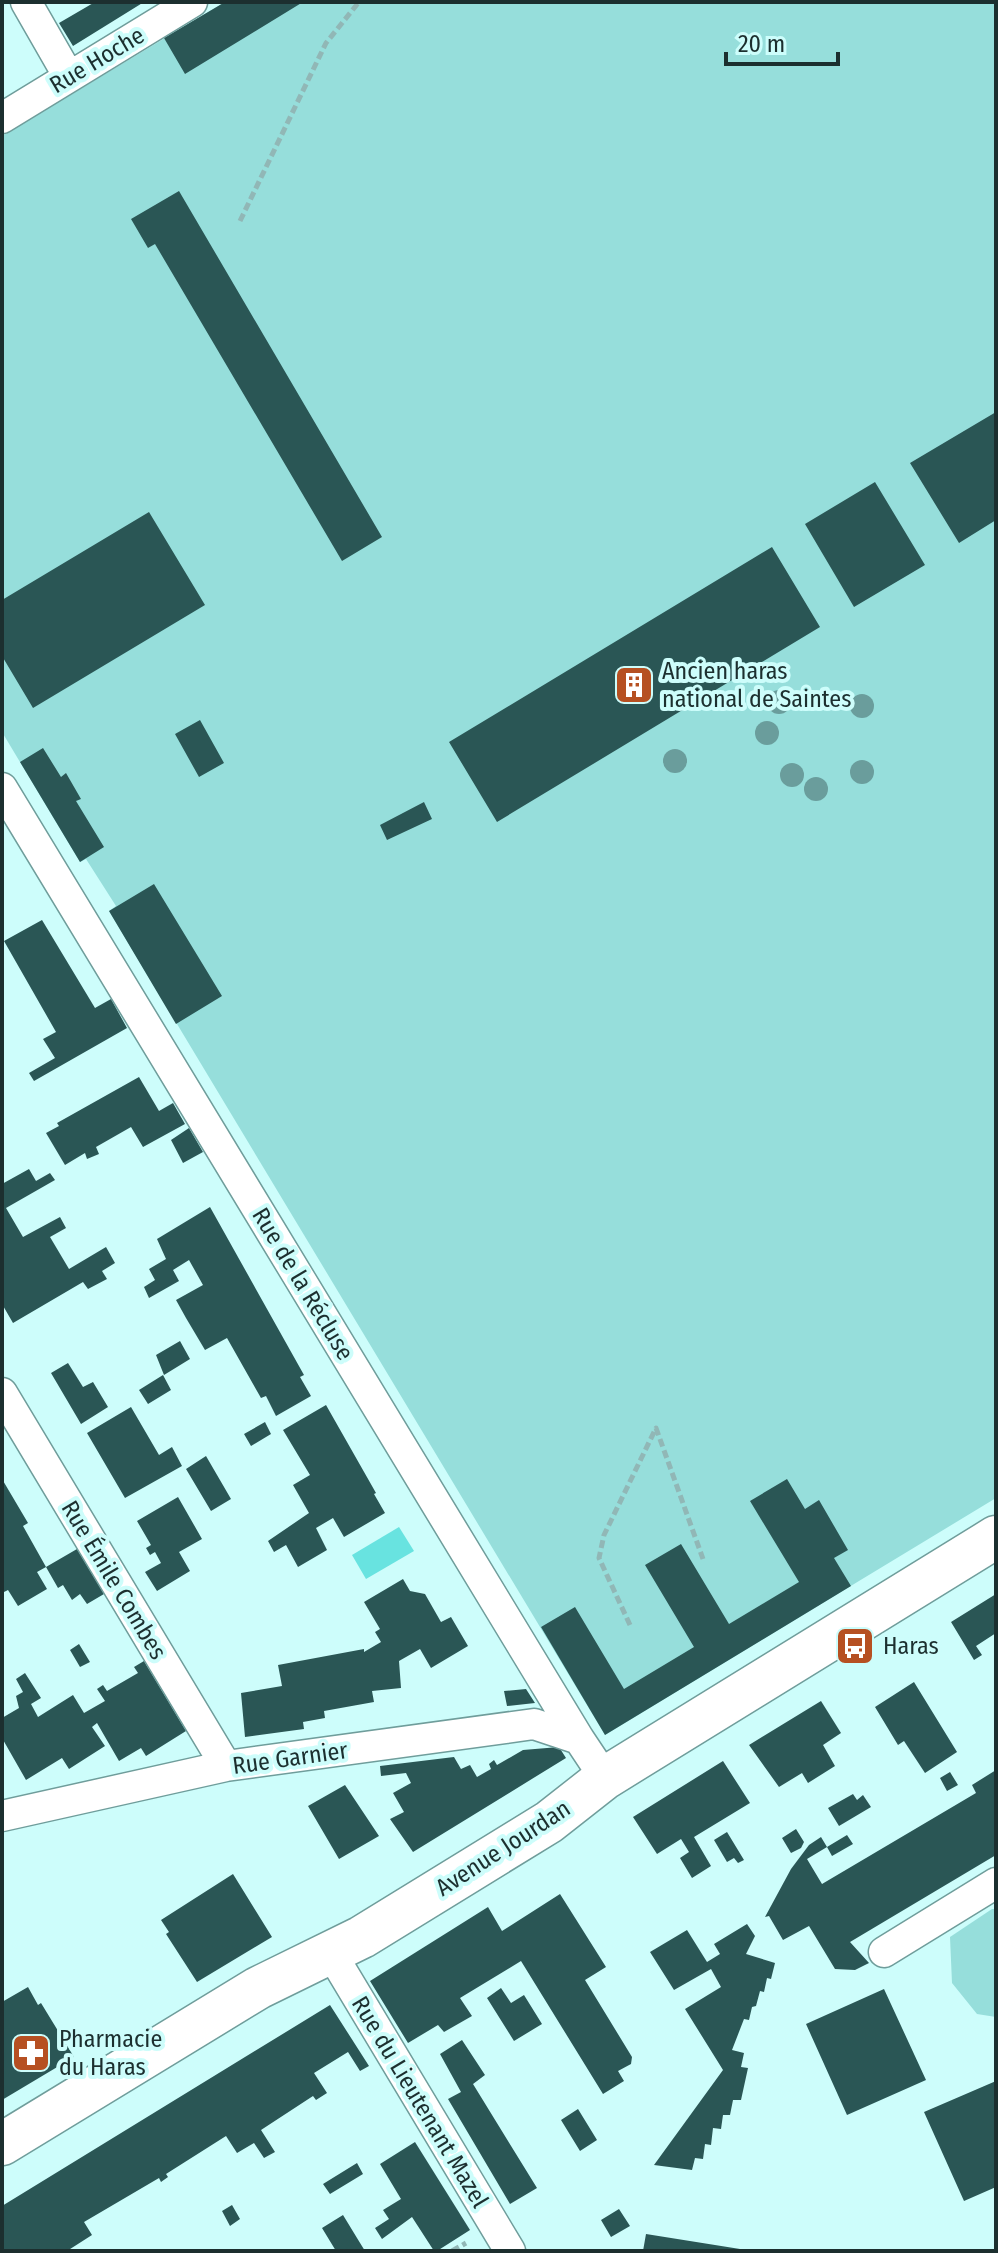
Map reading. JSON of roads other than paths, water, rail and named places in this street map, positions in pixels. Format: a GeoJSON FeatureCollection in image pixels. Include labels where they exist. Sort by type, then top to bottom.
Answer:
{"type":"FeatureCollection","features":[{"type":"Feature","properties":{"kind":"main road","name":"Avenue Jourdan"},"geometry":{"type":"LineString","coordinates":[[2,2144],[258,1988],[362,1937],[549,1822],[605,1778],[996,1537]]}},
{"type":"Feature","properties":{"kind":"street"},"geometry":{"type":"LineString","coordinates":[[26,2],[69,77]]}},
{"type":"Feature","properties":{"kind":"street","name":"Rue Hoche"},"geometry":{"type":"LineString","coordinates":[[2,118],[192,2]]}},
{"type":"Feature","properties":{"kind":"street","name":"Rue de la Récluse"},"geometry":{"type":"LineString","coordinates":[[2,788],[605,1778]]}},
{"type":"Feature","properties":{"kind":"street","name":"Rue Émile Combes"},"geometry":{"type":"LineString","coordinates":[[2,1393],[226,1766]]}},
{"type":"Feature","properties":{"kind":"street","name":"Rue Garnier"},"geometry":{"type":"LineString","coordinates":[[2,1816],[226,1766],[534,1724],[579,1739]]}},
{"type":"Feature","properties":{"kind":"street"},"geometry":{"type":"LineString","coordinates":[[884,1952],[996,1883]]}},
{"type":"Feature","properties":{"kind":"street","name":"Rue du Lieutenant Mazel"},"geometry":{"type":"LineString","coordinates":[[331,1953],[510,2251]]}},
{"type":"Feature","properties":{"kind":"place","name":"Ancien haras national de Saintes"},"geometry":{"type":"Point","coordinates":[634,685]}},
{"type":"Feature","properties":{"kind":"place","name":"Haras"},"geometry":{"type":"Point","coordinates":[855,1646]}},
{"type":"Feature","properties":{"kind":"place","name":"Pharmacie du Haras"},"geometry":{"type":"Point","coordinates":[31,2053]}}]}
